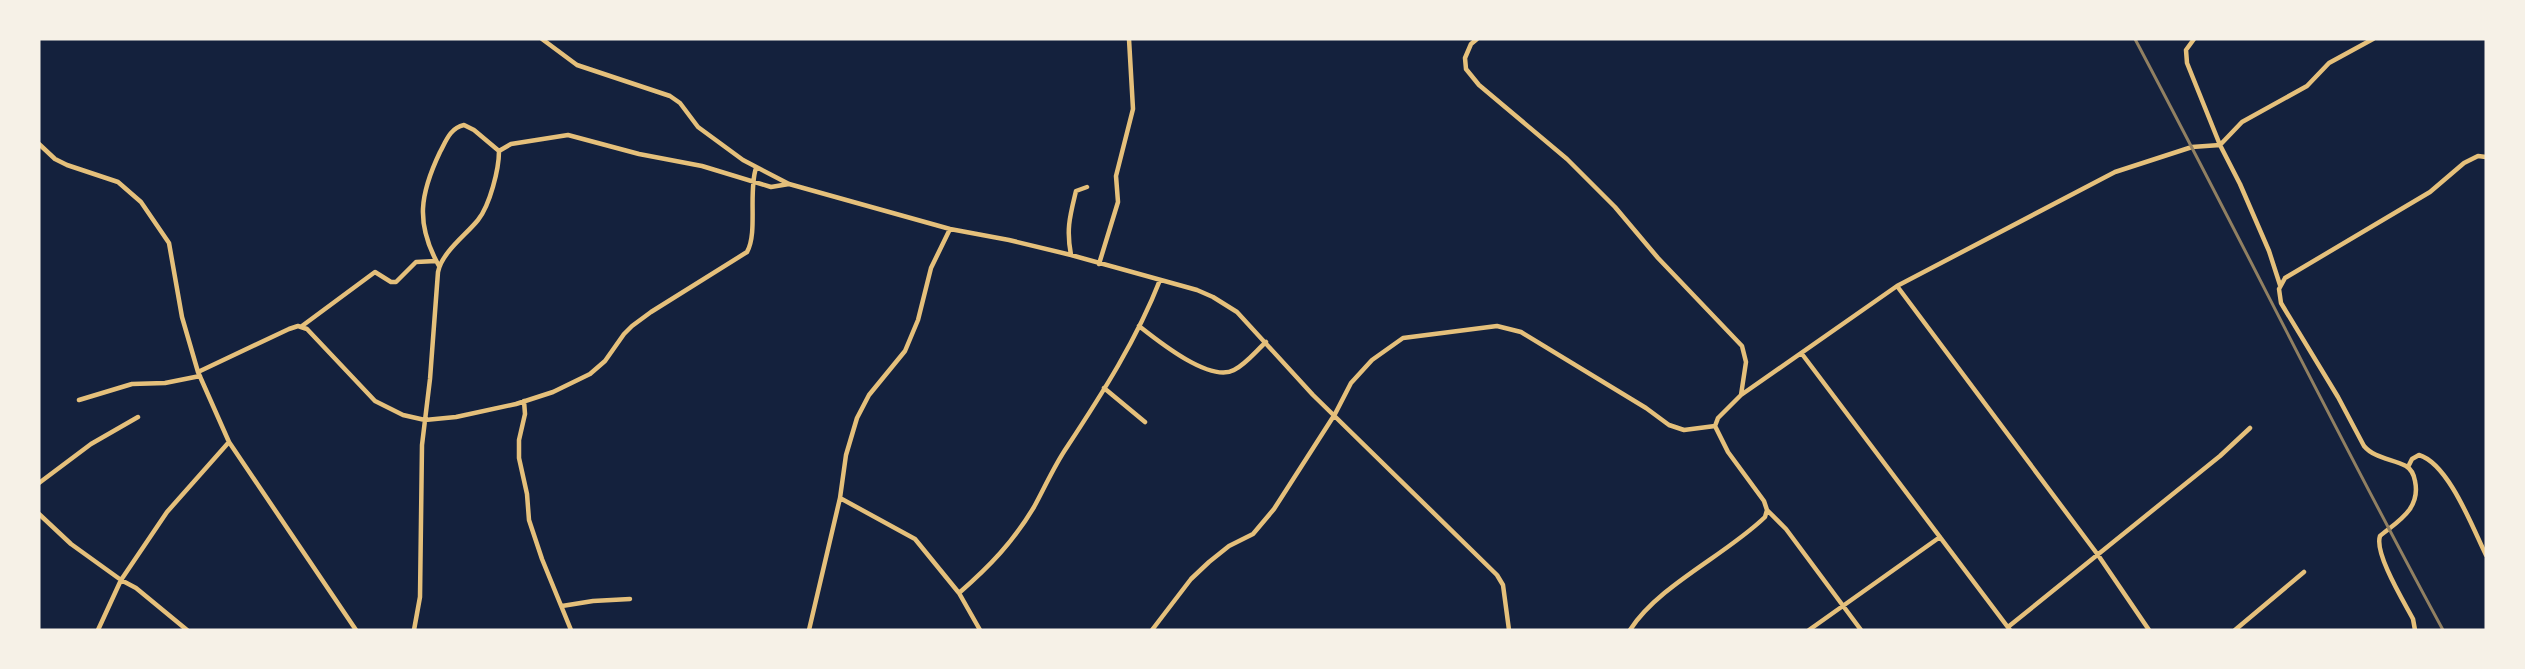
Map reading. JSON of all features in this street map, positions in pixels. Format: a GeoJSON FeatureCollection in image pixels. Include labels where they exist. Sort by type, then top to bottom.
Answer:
{"type":"FeatureCollection","features":[{"type":"Feature","properties":{"kind":"street"},"geometry":{"type":"LineString","coordinates":[[542,39],[577,64],[670,96],[685,109],[698,127],[756,168],[789,184],[950,229],[1071,255],[1197,290],[1213,297],[1237,312],[1314,394],[1497,575],[1503,585],[1509,630]]}},
{"type":"Feature","properties":{"kind":"street"},"geometry":{"type":"LineString","coordinates":[[1099,264],[1118,202],[1116,176],[1133,109],[1129,39]]}},
{"type":"Feature","properties":{"kind":"street"},"geometry":{"type":"LineString","coordinates":[[1477,39],[1471,44],[1465,57],[1466,69],[1567,159],[1615,207],[1658,258],[1742,346],[1746,362],[1741,395]]}},
{"type":"Feature","properties":{"kind":"street"},"geometry":{"type":"LineString","coordinates":[[2194,39],[2187,48],[2187,63],[2220,145],[2248,203],[2280,285],[2281,303],[2338,397],[2364,446],[2374,454],[2408,467],[2416,484],[2416,495],[2412,507],[2407,515],[2380,536],[2378,547],[2413,619],[2415,630]]}},
{"type":"Feature","properties":{"kind":"street"},"geometry":{"type":"LineString","coordinates":[[1861,630],[1786,529],[1767,510],[1764,501],[1728,452],[1715,426],[1718,418],[1741,395],[1897,286],[2115,172],[2192,147],[2220,145],[2242,122],[2307,86],[2329,63],[2373,39]]}},
{"type":"Feature","properties":{"kind":"street"},"geometry":{"type":"LineString","coordinates":[[414,630],[420,597],[422,445],[438,264],[423,217],[423,194],[428,177],[448,136],[454,129],[464,125],[474,130],[499,151]]}},
{"type":"Feature","properties":{"kind":"street"},"geometry":{"type":"LineString","coordinates":[[499,151],[512,144],[568,135],[639,154],[702,166],[771,187],[789,184]]}},
{"type":"Feature","properties":{"kind":"street"},"geometry":{"type":"LineString","coordinates":[[39,144],[55,159],[67,165],[118,182],[141,202],[169,243],[182,317],[199,374],[229,442],[356,630]]}},
{"type":"Feature","properties":{"kind":"street"},"geometry":{"type":"LineString","coordinates":[[438,264],[481,217],[492,189],[499,151]]}},
{"type":"Feature","properties":{"kind":"street"},"geometry":{"type":"LineString","coordinates":[[2280,285],[2285,278],[2430,192],[2464,163],[2478,156],[2486,157]]}},
{"type":"Feature","properties":{"kind":"street"},"geometry":{"type":"LineString","coordinates":[[302,327],[307,329],[375,401],[403,416],[425,420],[456,417],[554,392],[590,374],[605,361],[624,334],[651,312],[747,252],[751,239],[752,180],[756,168]]}},
{"type":"Feature","properties":{"kind":"street"},"geometry":{"type":"LineString","coordinates":[[1071,255],[1067,229],[1068,218],[1076,190],[1087,187]]}},
{"type":"Feature","properties":{"kind":"street"},"geometry":{"type":"LineString","coordinates":[[809,630],[840,498],[846,455],[857,418],[869,395],[905,351],[918,320],[931,268],[950,229]]}},
{"type":"Feature","properties":{"kind":"street"},"geometry":{"type":"LineString","coordinates":[[79,400],[132,384],[165,383],[199,374],[289,329],[302,327],[375,273],[391,282],[396,282],[416,262],[438,264]]}},
{"type":"Feature","properties":{"kind":"street"},"geometry":{"type":"LineString","coordinates":[[959,593],[993,564],[1034,507],[1066,448],[1082,426],[1139,326],[1160,280]]}},
{"type":"Feature","properties":{"kind":"street"},"geometry":{"type":"LineString","coordinates":[[1897,286],[2098,555],[2149,630]]}},
{"type":"Feature","properties":{"kind":"street"},"geometry":{"type":"LineString","coordinates":[[1139,326],[1192,363],[1219,373],[1233,371],[1266,342]]}},
{"type":"Feature","properties":{"kind":"street"},"geometry":{"type":"LineString","coordinates":[[1152,630],[1191,579],[1222,552],[1252,534],[1274,509],[1335,414],[1355,377],[1372,360],[1399,340],[1497,326],[1521,332],[1646,408],[1669,425],[1684,430],[1715,426]]}},
{"type":"Feature","properties":{"kind":"street"},"geometry":{"type":"LineString","coordinates":[[1802,354],[2009,628],[2220,456],[2250,428]]}},
{"type":"Feature","properties":{"kind":"street"},"geometry":{"type":"LineString","coordinates":[[1104,388],[1146,422]]}},
{"type":"Feature","properties":{"kind":"street"},"geometry":{"type":"LineString","coordinates":[[524,401],[525,414],[519,440],[519,458],[527,494],[529,520],[571,630]]}},
{"type":"Feature","properties":{"kind":"street"},"geometry":{"type":"LineString","coordinates":[[39,483],[91,444],[138,417]]}},
{"type":"Feature","properties":{"kind":"street"},"geometry":{"type":"LineString","coordinates":[[98,630],[121,580],[167,512],[229,442]]}},
{"type":"Feature","properties":{"kind":"street"},"geometry":{"type":"LineString","coordinates":[[2408,467],[2412,459],[2419,455],[2430,461],[2441,472],[2460,502],[2486,555]]}},
{"type":"Feature","properties":{"kind":"street"},"geometry":{"type":"LineString","coordinates":[[840,498],[915,539],[959,593],[980,630]]}},
{"type":"Feature","properties":{"kind":"street"},"geometry":{"type":"LineString","coordinates":[[1630,630],[1635,621],[1664,594],[1757,525],[1765,517],[1767,510]]}},
{"type":"Feature","properties":{"kind":"street"},"geometry":{"type":"LineString","coordinates":[[39,514],[71,544],[136,588],[187,630]]}},
{"type":"Feature","properties":{"kind":"street"},"geometry":{"type":"LineString","coordinates":[[1809,630],[1940,537]]}},
{"type":"Feature","properties":{"kind":"street"},"geometry":{"type":"LineString","coordinates":[[2235,630],[2304,572]]}},
{"type":"Feature","properties":{"kind":"street"},"geometry":{"type":"LineString","coordinates":[[562,606],[630,599]]}},
{"type":"Feature","properties":{"kind":"railway"},"geometry":{"type":"LineString","coordinates":[[2135,39],[2443,630]]}}]}
